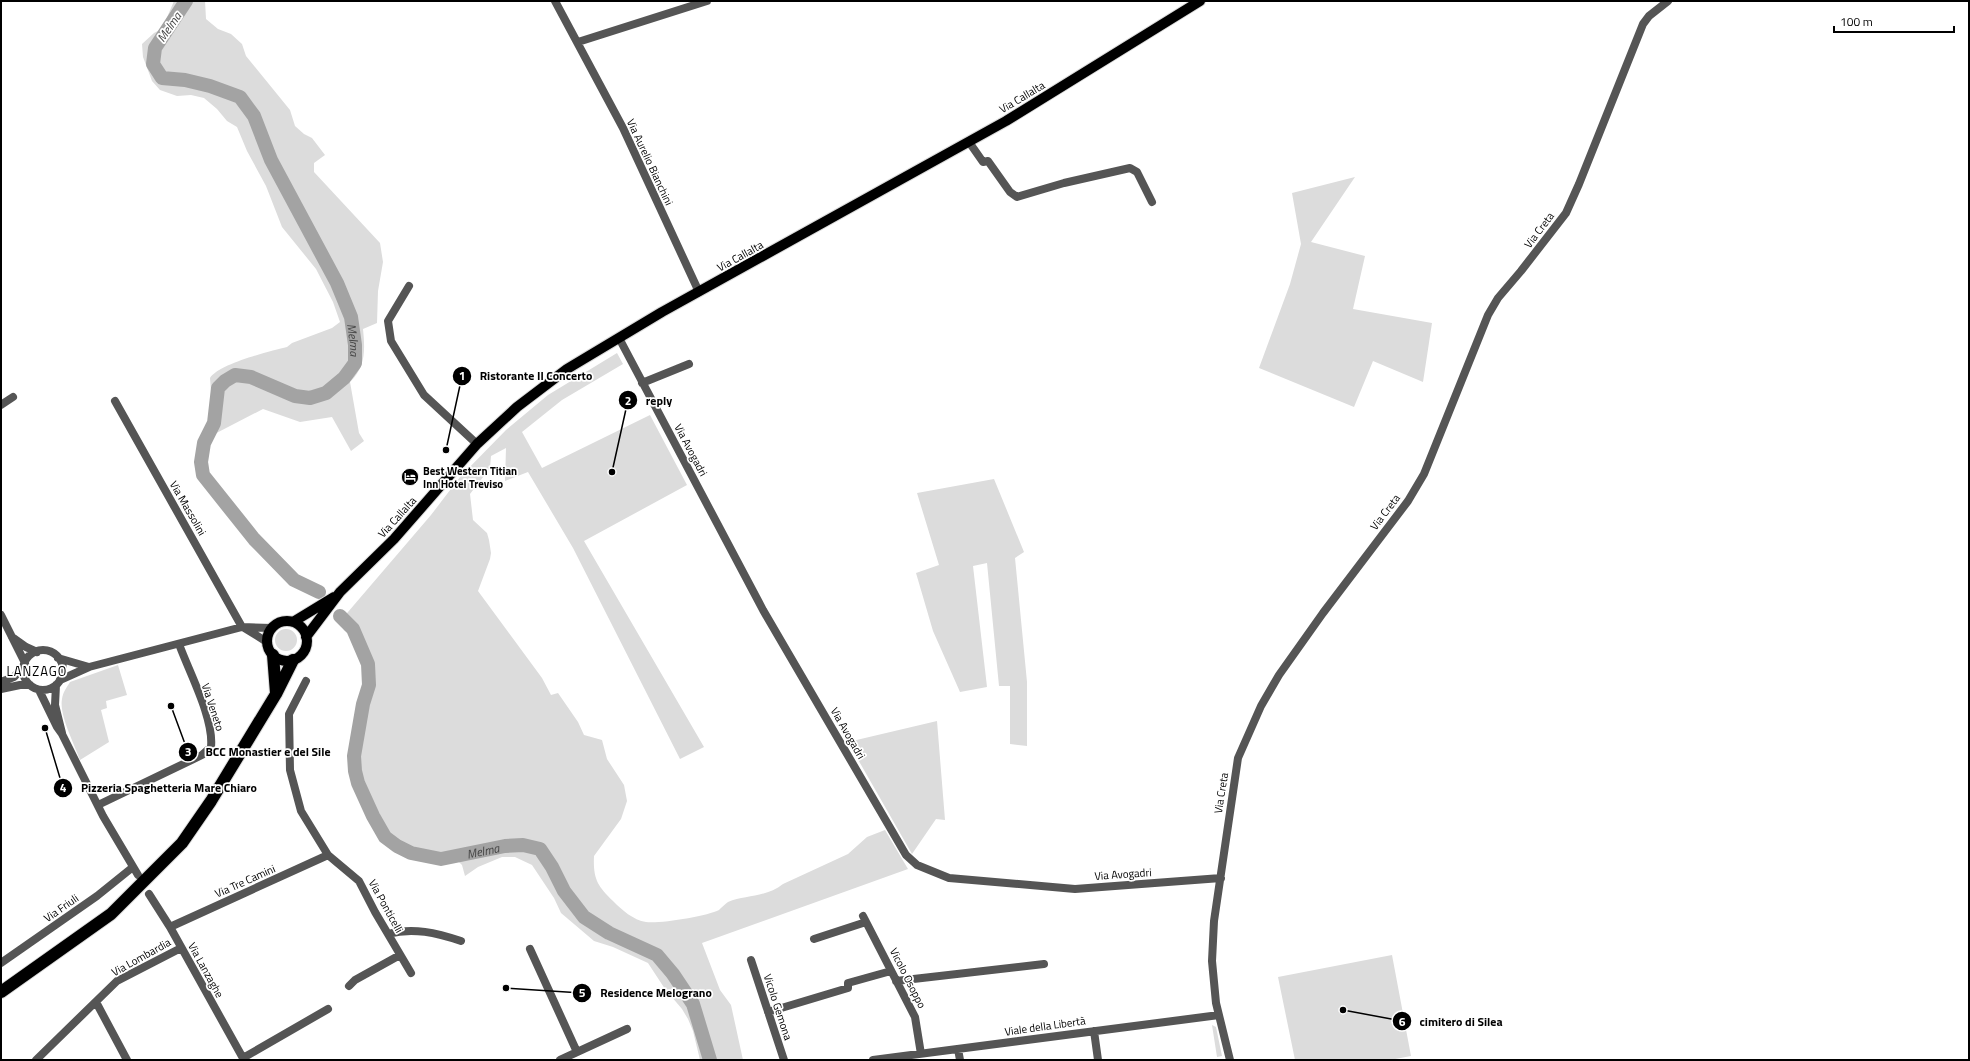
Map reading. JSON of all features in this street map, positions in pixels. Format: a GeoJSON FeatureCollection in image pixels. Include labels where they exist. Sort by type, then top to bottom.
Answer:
{"type":"FeatureCollection","features":[{"type":"Feature","properties":{"kind":"highway"},"geometry":{"type":"LineString","coordinates":[[273,655],[276,694]]}},
{"type":"Feature","properties":{"kind":"highway"},"geometry":{"type":"LineString","coordinates":[[1,992],[111,914],[182,843],[211,801],[276,694],[293,660]]}},
{"type":"Feature","properties":{"kind":"main road","name":"Via Callalta"},"geometry":{"type":"LineString","coordinates":[[306,637],[340,592],[394,539],[477,444],[516,407],[567,369],[699,292],[968,142],[1174,19],[1200,1]]}},
{"type":"Feature","properties":{"kind":"main road","name":"Via Callalta"},"geometry":{"type":"LineString","coordinates":[[293,622],[340,592]]}},
{"type":"Feature","properties":{"kind":"main road"},"geometry":{"type":"LineString","coordinates":[[284,622],[293,622],[302,629],[306,637],[306,645],[304,651],[293,660],[281,660],[273,655],[269,650],[267,642],[268,635],[272,628],[284,622]]}},
{"type":"Feature","properties":{"kind":"street","name":"Via Aurelio Bianchini"},"geometry":{"type":"LineString","coordinates":[[555,1],[623,128],[699,292]]}},
{"type":"Feature","properties":{"kind":"street"},"geometry":{"type":"LineString","coordinates":[[578,42],[707,1]]}},
{"type":"Feature","properties":{"kind":"street","name":"Via Creta"},"geometry":{"type":"LineString","coordinates":[[1230,1060],[1213,986],[1212,961],[1214,921],[1238,758],[1261,706],[1294,653],[1408,501],[1424,474],[1488,315],[1498,298],[1566,213],[1643,24],[1649,16],[1668,1]]}},
{"type":"Feature","properties":{"kind":"street"},"geometry":{"type":"LineString","coordinates":[[968,142],[983,162],[988,161],[1010,192],[1017,197],[1064,183],[1130,168],[1137,172],[1152,202]]}},
{"type":"Feature","properties":{"kind":"street"},"geometry":{"type":"LineString","coordinates":[[409,286],[388,321],[391,341],[424,395],[477,444]]}},
{"type":"Feature","properties":{"kind":"street","name":"Via Avogadri"},"geometry":{"type":"LineString","coordinates":[[619,338],[763,610],[906,855],[917,865],[949,878],[1075,889],[1221,878]]}},
{"type":"Feature","properties":{"kind":"street"},"geometry":{"type":"LineString","coordinates":[[642,383],[689,364]]}},
{"type":"Feature","properties":{"kind":"street"},"geometry":{"type":"LineString","coordinates":[[1,404],[13,397]]}},
{"type":"Feature","properties":{"kind":"street","name":"Via Massolini"},"geometry":{"type":"LineString","coordinates":[[115,402],[242,627]]}},
{"type":"Feature","properties":{"kind":"street"},"geometry":{"type":"LineString","coordinates":[[1,615],[24,664],[24,677],[30,685]]}},
{"type":"Feature","properties":{"kind":"street"},"geometry":{"type":"LineString","coordinates":[[1,689],[20,684],[30,685],[40,690],[48,689],[89,667],[242,627],[272,628]]}},
{"type":"Feature","properties":{"kind":"street"},"geometry":{"type":"LineString","coordinates":[[242,627],[267,642]]}},
{"type":"Feature","properties":{"kind":"street"},"geometry":{"type":"LineString","coordinates":[[10,636],[26,647],[37,652],[49,652],[58,658],[89,667]]}},
{"type":"Feature","properties":{"kind":"street","name":"Via Veneto"},"geometry":{"type":"LineString","coordinates":[[98,805],[202,755],[211,747],[210,731],[202,701],[179,644]]}},
{"type":"Feature","properties":{"kind":"street"},"geometry":{"type":"LineString","coordinates":[[1,682],[14,677],[30,656],[37,652]]}},
{"type":"Feature","properties":{"kind":"street"},"geometry":{"type":"LineString","coordinates":[[58,658],[62,669],[58,683],[56,705],[62,724],[62,734]]}},
{"type":"Feature","properties":{"kind":"street","name":"Via Ponticelli"},"geometry":{"type":"LineString","coordinates":[[306,681],[289,714],[290,770],[300,812],[328,856],[359,881],[375,912],[411,973]]}},
{"type":"Feature","properties":{"kind":"street"},"geometry":{"type":"LineString","coordinates":[[40,690],[57,727],[98,805],[138,875]]}},
{"type":"Feature","properties":{"kind":"street","name":"Via Tre Camini"},"geometry":{"type":"LineString","coordinates":[[170,927],[328,856]]}},
{"type":"Feature","properties":{"kind":"street","name":"Via Friuli"},"geometry":{"type":"LineString","coordinates":[[1,963],[97,896],[133,867]]}},
{"type":"Feature","properties":{"kind":"street","name":"Via Lanzaghe"},"geometry":{"type":"LineString","coordinates":[[148,894],[170,927],[244,1059],[328,1009]]}},
{"type":"Feature","properties":{"kind":"street","name":"Vicolo Osoppo"},"geometry":{"type":"LineString","coordinates":[[814,939],[865,919],[915,1017],[920,1054]]}},
{"type":"Feature","properties":{"kind":"street"},"geometry":{"type":"LineString","coordinates":[[388,934],[407,931],[426,932],[461,941]]}},
{"type":"Feature","properties":{"kind":"street","name":"Via Lombardia"},"geometry":{"type":"LineString","coordinates":[[36,1060],[117,981],[181,948]]}},
{"type":"Feature","properties":{"kind":"street"},"geometry":{"type":"LineString","coordinates":[[530,949],[577,1052]]}},
{"type":"Feature","properties":{"kind":"street"},"geometry":{"type":"LineString","coordinates":[[349,986],[354,980],[400,954]]}},
{"type":"Feature","properties":{"kind":"street","name":"Vicolo Gemona"},"geometry":{"type":"LineString","coordinates":[[751,960],[784,1060]]}},
{"type":"Feature","properties":{"kind":"street"},"geometry":{"type":"LineString","coordinates":[[896,980],[1044,964]]}},
{"type":"Feature","properties":{"kind":"street"},"geometry":{"type":"LineString","coordinates":[[768,1012],[848,988],[848,983],[891,970]]}},
{"type":"Feature","properties":{"kind":"street"},"geometry":{"type":"LineString","coordinates":[[96,1002],[127,1060]]}},
{"type":"Feature","properties":{"kind":"street","name":"Viale della Libertà"},"geometry":{"type":"LineString","coordinates":[[874,1060],[1219,1015]]}},
{"type":"Feature","properties":{"kind":"street"},"geometry":{"type":"LineString","coordinates":[[560,1060],[627,1029]]}},
{"type":"Feature","properties":{"kind":"street"},"geometry":{"type":"LineString","coordinates":[[1094,1031],[1098,1060]]}},
{"type":"Feature","properties":{"kind":"street"},"geometry":{"type":"LineString","coordinates":[[958,1049],[960,1060]]}},
{"type":"Feature","properties":{"kind":"shaded area"},"geometry":{"type":"Polygon","coordinates":[[[174,1],[205,1],[206,19],[218,29],[231,34],[242,44],[246,56],[290,110],[295,126],[304,134],[312,138],[325,155],[314,163],[314,172],[380,243],[383,262],[378,291],[377,323],[363,329],[364,351],[362,364],[350,382],[359,433],[364,441],[351,451],[332,417],[300,422],[263,409],[203,440],[213,418],[210,378],[215,373],[234,363],[287,347],[292,343],[332,328],[340,322],[333,302],[316,269],[282,227],[266,186],[247,151],[237,127],[227,121],[217,109],[204,98],[191,95],[177,96],[160,90],[152,81],[143,57],[142,44],[154,33],[162,29],[174,1]]]}},
{"type":"Feature","properties":{"kind":"shaded area"},"geometry":{"type":"Polygon","coordinates":[[[1355,177],[1311,242],[1365,256],[1353,309],[1432,323],[1423,382],[1373,361],[1354,407],[1259,368],[1290,284],[1301,244],[1292,193],[1355,177]]]}},
{"type":"Feature","properties":{"kind":"shaded area"},"geometry":{"type":"Polygon","coordinates":[[[617,353],[623,364],[562,400],[522,432],[542,468],[650,415],[687,485],[584,541],[704,747],[680,759],[573,548],[528,472],[505,481],[506,448],[491,456],[490,468],[470,494],[473,520],[487,533],[491,553],[478,591],[542,678],[551,695],[558,693],[578,722],[584,735],[602,740],[607,759],[624,785],[627,801],[621,819],[594,856],[594,870],[597,881],[603,891],[632,917],[646,922],[661,922],[694,917],[713,912],[719,910],[728,902],[763,894],[848,854],[867,837],[885,830],[908,869],[702,943],[720,990],[731,1005],[743,1060],[700,1060],[693,1031],[688,1019],[682,1009],[665,989],[648,963],[613,947],[594,941],[561,913],[554,898],[532,865],[515,857],[502,857],[478,867],[465,876],[462,865],[457,860],[432,861],[415,858],[400,851],[382,837],[356,787],[352,760],[358,716],[365,691],[366,671],[359,645],[348,627],[344,631],[342,619],[431,515],[460,477],[506,430],[548,395],[617,353]]]}},
{"type":"Feature","properties":{"kind":"shaded area"},"geometry":{"type":"Polygon","coordinates":[[[994,479],[1024,552],[1015,558],[1027,682],[1027,746],[1010,744],[1010,686],[999,686],[987,563],[973,566],[987,687],[960,692],[933,631],[916,573],[939,565],[917,493],[994,479]]]}},
{"type":"Feature","properties":{"kind":"shaded area"},"geometry":{"type":"Polygon","coordinates":[[[286,629],[294,632],[297,640],[294,648],[286,651],[278,648],[275,640],[278,632],[286,629]]]}},
{"type":"Feature","properties":{"kind":"shaded area"},"geometry":{"type":"Polygon","coordinates":[[[118,665],[127,695],[106,701],[107,708],[101,710],[109,742],[80,760],[65,721],[62,706],[63,694],[70,682],[118,665]]]}},
{"type":"Feature","properties":{"kind":"shaded area"},"geometry":{"type":"Polygon","coordinates":[[[937,721],[945,820],[936,819],[912,854],[848,742],[937,721]]]}},
{"type":"Feature","properties":{"kind":"shaded area"},"geometry":{"type":"Polygon","coordinates":[[[1392,955],[1411,1056],[1390,1060],[1295,1060],[1278,977],[1392,955]]]}},
{"type":"Feature","properties":{"kind":"shaded area"},"geometry":{"type":"Polygon","coordinates":[[[1212,1025],[1216,1027],[1222,1056],[1217,1057],[1212,1025]]]}},
{"type":"Feature","properties":{"kind":"waterway","name":"Melma"},"geometry":{"type":"LineString","coordinates":[[186,1],[155,48],[153,64],[162,78],[185,80],[210,86],[240,97],[254,116],[271,160],[337,283],[351,317],[355,345],[355,363],[344,378],[326,393],[310,398],[295,396],[251,377],[235,375],[225,381],[218,388],[214,423],[204,443],[201,462],[203,475],[254,539],[294,580],[319,592]]}},
{"type":"Feature","properties":{"kind":"waterway","name":"Melma"},"geometry":{"type":"LineString","coordinates":[[340,616],[353,629],[368,664],[369,685],[363,704],[354,756],[355,771],[358,783],[373,816],[385,837],[397,846],[411,853],[441,859],[505,846],[523,845],[540,849],[552,867],[564,891],[584,917],[609,933],[657,955],[673,974],[693,1004],[710,1060]]}},
{"type":"Feature","properties":{"kind":"place","name":"Ristorante Il Concerto"},"geometry":{"type":"Point","coordinates":[446,450]}},
{"type":"Feature","properties":{"kind":"place","name":"reply"},"geometry":{"type":"Point","coordinates":[612,472]}},
{"type":"Feature","properties":{"kind":"place","name":"Best Western Titian Inn Hotel Treviso"},"geometry":{"type":"Point","coordinates":[410,477]}},
{"type":"Feature","properties":{"kind":"place","name":"BCC Monastier e del Sile"},"geometry":{"type":"Point","coordinates":[171,706]}},
{"type":"Feature","properties":{"kind":"place","name":"Pizzeria Spaghetteria Mare Chiaro"},"geometry":{"type":"Point","coordinates":[45,728]}},
{"type":"Feature","properties":{"kind":"place","name":"Residence Melograno"},"geometry":{"type":"Point","coordinates":[506,988]}},
{"type":"Feature","properties":{"kind":"place","name":"cimitero di Silea"},"geometry":{"type":"Point","coordinates":[1343,1010]}},
{"type":"Feature","properties":{"kind":"district","name":"LANZAGO"},"geometry":{"type":"Point","coordinates":[37,671]}}]}
